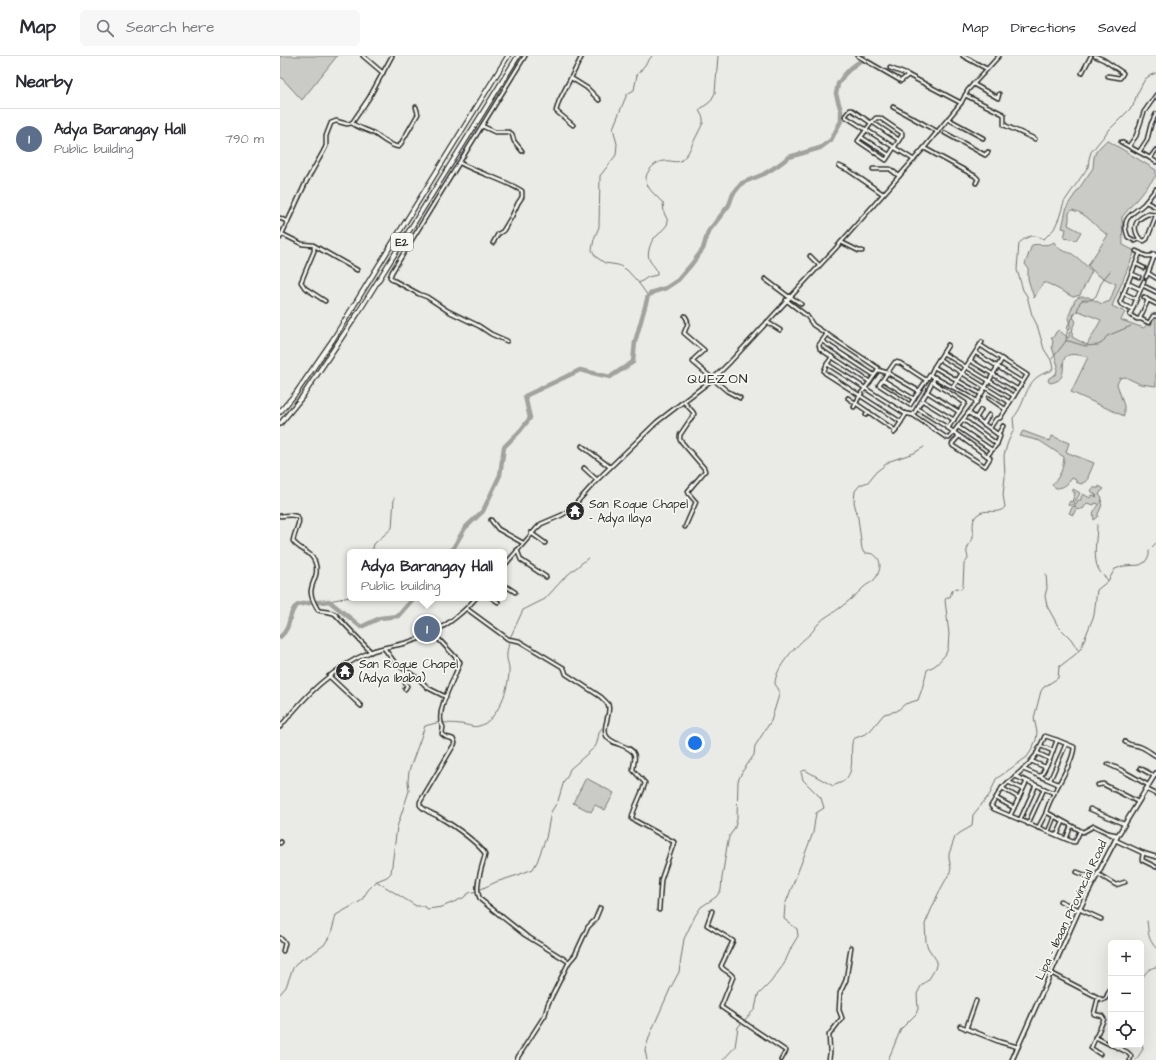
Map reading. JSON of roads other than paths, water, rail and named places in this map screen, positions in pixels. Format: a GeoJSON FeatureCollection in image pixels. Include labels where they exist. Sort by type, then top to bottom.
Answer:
{"type":"FeatureCollection","features":[{"type":"Feature","properties":{"kind":"highway","name":"E2"},"geometry":{"type":"LineString","coordinates":[[280,412],[332,341],[508,56]]}},
{"type":"Feature","properties":{"kind":"highway","name":"E2"},"geometry":{"type":"LineString","coordinates":[[280,424],[302,397],[358,313],[518,56]]}},
{"type":"Feature","properties":{"kind":"main road","name":"Lipa - Ibaan Provincial Road"},"geometry":{"type":"LineString","coordinates":[[1012,1060],[1079,909],[1116,836],[1155,774]]}},
{"type":"Feature","properties":{"kind":"street"},"geometry":{"type":"LineString","coordinates":[[363,56],[383,73]]}},
{"type":"Feature","properties":{"kind":"street"},"geometry":{"type":"LineString","coordinates":[[280,238],[306,182],[326,146],[326,136],[331,123],[336,121],[347,124],[352,122],[369,98],[392,56]]}},
{"type":"Feature","properties":{"kind":"street"},"geometry":{"type":"LineString","coordinates":[[507,341],[448,311],[432,299],[419,294],[390,277],[525,56]]}},
{"type":"Feature","properties":{"kind":"street"},"geometry":{"type":"LineString","coordinates":[[573,125],[556,111],[559,101],[582,56]]}},
{"type":"Feature","properties":{"kind":"street"},"geometry":{"type":"LineString","coordinates":[[858,56],[864,58],[902,81],[908,75]]}},
{"type":"Feature","properties":{"kind":"street"},"geometry":{"type":"LineString","coordinates":[[962,56],[987,69]]}},
{"type":"Feature","properties":{"kind":"street"},"geometry":{"type":"LineString","coordinates":[[507,562],[531,533],[541,524],[562,516],[570,510],[597,480],[657,422],[713,379],[754,338],[786,300],[841,242],[940,131],[973,84],[999,56]]}},
{"type":"Feature","properties":{"kind":"street"},"geometry":{"type":"LineString","coordinates":[[1082,73],[1091,56]]}},
{"type":"Feature","properties":{"kind":"street"},"geometry":{"type":"LineString","coordinates":[[1096,56],[1123,73],[1120,78],[1108,76]]}},
{"type":"Feature","properties":{"kind":"street"},"geometry":{"type":"LineString","coordinates":[[890,68],[908,75],[961,102]]}},
{"type":"Feature","properties":{"kind":"street"},"geometry":{"type":"LineString","coordinates":[[572,78],[587,88],[599,100]]}},
{"type":"Feature","properties":{"kind":"street"},"geometry":{"type":"LineString","coordinates":[[973,84],[998,98],[999,94]]}},
{"type":"Feature","properties":{"kind":"street"},"geometry":{"type":"LineString","coordinates":[[965,95],[1003,114],[1004,125],[1035,139]]}},
{"type":"Feature","properties":{"kind":"street"},"geometry":{"type":"LineString","coordinates":[[1129,146],[1136,136],[1144,112],[1156,95]]}},
{"type":"Feature","properties":{"kind":"street"},"geometry":{"type":"LineString","coordinates":[[352,122],[360,128],[372,132],[394,146],[399,147],[418,114],[416,107]]}},
{"type":"Feature","properties":{"kind":"street"},"geometry":{"type":"LineString","coordinates":[[893,107],[940,131]]}},
{"type":"Feature","properties":{"kind":"street"},"geometry":{"type":"LineString","coordinates":[[899,140],[852,110],[848,111],[845,116],[914,160]]}},
{"type":"Feature","properties":{"kind":"street"},"geometry":{"type":"LineString","coordinates":[[1139,152],[1147,140],[1151,124],[1156,114]]}},
{"type":"Feature","properties":{"kind":"street"},"geometry":{"type":"LineString","coordinates":[[876,118],[880,118],[902,133],[902,135],[890,155],[884,160],[859,143],[858,140],[866,130],[876,118]]}},
{"type":"Feature","properties":{"kind":"street"},"geometry":{"type":"LineString","coordinates":[[948,119],[983,138]]}},
{"type":"Feature","properties":{"kind":"street"},"geometry":{"type":"LineString","coordinates":[[482,126],[495,132],[509,132],[512,134],[514,141],[522,151]]}},
{"type":"Feature","properties":{"kind":"street"},"geometry":{"type":"LineString","coordinates":[[945,133],[986,155],[988,152]]}},
{"type":"Feature","properties":{"kind":"street"},"geometry":{"type":"LineString","coordinates":[[861,137],[890,155]]}},
{"type":"Feature","properties":{"kind":"street"},"geometry":{"type":"LineString","coordinates":[[1121,142],[1156,162]]}},
{"type":"Feature","properties":{"kind":"street"},"geometry":{"type":"LineString","coordinates":[[924,148],[975,176],[978,179],[976,183]]}},
{"type":"Feature","properties":{"kind":"street"},"geometry":{"type":"LineString","coordinates":[[1150,158],[1156,150]]}},
{"type":"Feature","properties":{"kind":"street"},"geometry":{"type":"LineString","coordinates":[[460,163],[472,170],[481,172],[522,191],[522,197],[509,221],[503,231],[498,234],[493,242]]}},
{"type":"Feature","properties":{"kind":"street"},"geometry":{"type":"LineString","coordinates":[[838,166],[848,170],[883,194]]}},
{"type":"Feature","properties":{"kind":"street"},"geometry":{"type":"LineString","coordinates":[[873,170],[890,169],[899,176]]}},
{"type":"Feature","properties":{"kind":"street"},"geometry":{"type":"LineString","coordinates":[[1139,239],[1135,227],[1138,220],[1148,214],[1156,215],[1146,240],[1144,241],[1139,239],[1135,241],[1128,237],[1126,223],[1129,216],[1146,202],[1156,189]]}},
{"type":"Feature","properties":{"kind":"street"},"geometry":{"type":"LineString","coordinates":[[1146,202],[1156,207]]}},
{"type":"Feature","properties":{"kind":"street"},"geometry":{"type":"LineString","coordinates":[[280,218],[288,222]]}},
{"type":"Feature","properties":{"kind":"street"},"geometry":{"type":"LineString","coordinates":[[282,234],[304,245],[310,244],[357,270]]}},
{"type":"Feature","properties":{"kind":"street"},"geometry":{"type":"LineString","coordinates":[[841,242],[862,251]]}},
{"type":"Feature","properties":{"kind":"street"},"geometry":{"type":"LineString","coordinates":[[314,247],[302,282],[305,288],[325,301]]}},
{"type":"Feature","properties":{"kind":"street"},"geometry":{"type":"LineString","coordinates":[[1136,251],[1146,256],[1155,255],[1146,277]]}},
{"type":"Feature","properties":{"kind":"street"},"geometry":{"type":"LineString","coordinates":[[1132,309],[1120,303],[1140,253]]}},
{"type":"Feature","properties":{"kind":"street"},"geometry":{"type":"LineString","coordinates":[[810,256],[819,265]]}},
{"type":"Feature","properties":{"kind":"street"},"geometry":{"type":"LineString","coordinates":[[1136,264],[1144,268]]}},
{"type":"Feature","properties":{"kind":"street"},"geometry":{"type":"LineString","coordinates":[[1148,273],[1156,278]]}},
{"type":"Feature","properties":{"kind":"street"},"geometry":{"type":"LineString","coordinates":[[1132,274],[1139,276]]}},
{"type":"Feature","properties":{"kind":"street"},"geometry":{"type":"LineString","coordinates":[[765,279],[801,304]]}},
{"type":"Feature","properties":{"kind":"street"},"geometry":{"type":"LineString","coordinates":[[1144,281],[1130,316],[1140,318],[1149,323],[1153,316],[1156,316]]}},
{"type":"Feature","properties":{"kind":"street"},"geometry":{"type":"LineString","coordinates":[[1127,284],[1140,289]]}},
{"type":"Feature","properties":{"kind":"street"},"geometry":{"type":"LineString","coordinates":[[1142,285],[1156,292]]}},
{"type":"Feature","properties":{"kind":"street"},"geometry":{"type":"LineString","coordinates":[[1123,293],[1136,299]]}},
{"type":"Feature","properties":{"kind":"street"},"geometry":{"type":"LineString","coordinates":[[1144,297],[1156,304]]}},
{"type":"Feature","properties":{"kind":"street"},"geometry":{"type":"LineString","coordinates":[[786,300],[807,316],[813,325],[878,368],[878,370],[888,373],[919,391]]}},
{"type":"Feature","properties":{"kind":"street"},"geometry":{"type":"LineString","coordinates":[[1140,318],[1148,300]]}},
{"type":"Feature","properties":{"kind":"street"},"geometry":{"type":"LineString","coordinates":[[685,316],[688,319],[689,324],[684,333],[704,350],[693,360],[727,391],[740,398]]}},
{"type":"Feature","properties":{"kind":"street"},"geometry":{"type":"LineString","coordinates":[[767,322],[780,330]]}},
{"type":"Feature","properties":{"kind":"street"},"geometry":{"type":"LineString","coordinates":[[826,334],[819,345],[820,349],[870,382]]}},
{"type":"Feature","properties":{"kind":"street"},"geometry":{"type":"LineString","coordinates":[[822,341],[874,375]]}},
{"type":"Feature","properties":{"kind":"street"},"geometry":{"type":"LineString","coordinates":[[953,387],[971,361],[981,343],[1002,359],[1028,373],[1000,418],[996,419],[990,428]]}},
{"type":"Feature","properties":{"kind":"street"},"geometry":{"type":"LineString","coordinates":[[926,380],[898,362],[895,362],[880,386],[910,405],[948,346]]}},
{"type":"Feature","properties":{"kind":"street"},"geometry":{"type":"LineString","coordinates":[[943,353],[1014,396]]}},
{"type":"Feature","properties":{"kind":"street"},"geometry":{"type":"LineString","coordinates":[[976,353],[1022,382]]}},
{"type":"Feature","properties":{"kind":"street"},"geometry":{"type":"LineString","coordinates":[[832,357],[827,364],[824,371],[825,373],[901,422]]}},
{"type":"Feature","properties":{"kind":"street"},"geometry":{"type":"LineString","coordinates":[[939,359],[1009,402]]}},
{"type":"Feature","properties":{"kind":"street"},"geometry":{"type":"LineString","coordinates":[[827,364],[906,414],[913,416],[949,438],[969,414],[1002,359]]}},
{"type":"Feature","properties":{"kind":"street"},"geometry":{"type":"LineString","coordinates":[[971,361],[1017,390]]}},
{"type":"Feature","properties":{"kind":"street"},"geometry":{"type":"LineString","coordinates":[[934,367],[981,394]]}},
{"type":"Feature","properties":{"kind":"street"},"geometry":{"type":"LineString","coordinates":[[854,407],[860,395],[878,370]]}},
{"type":"Feature","properties":{"kind":"street"},"geometry":{"type":"LineString","coordinates":[[930,375],[975,400],[976,403]]}},
{"type":"Feature","properties":{"kind":"street"},"geometry":{"type":"LineString","coordinates":[[913,416],[928,392],[934,377]]}},
{"type":"Feature","properties":{"kind":"street"},"geometry":{"type":"LineString","coordinates":[[883,380],[914,398]]}},
{"type":"Feature","properties":{"kind":"street"},"geometry":{"type":"LineString","coordinates":[[933,382],[965,403],[948,428]]}},
{"type":"Feature","properties":{"kind":"street"},"geometry":{"type":"LineString","coordinates":[[928,392],[960,412]]}},
{"type":"Feature","properties":{"kind":"street"},"geometry":{"type":"LineString","coordinates":[[848,398],[895,432],[906,414]]}},
{"type":"Feature","properties":{"kind":"street"},"geometry":{"type":"LineString","coordinates":[[989,398],[1006,409]]}},
{"type":"Feature","properties":{"kind":"street"},"geometry":{"type":"LineString","coordinates":[[923,401],[954,420]]}},
{"type":"Feature","properties":{"kind":"street"},"geometry":{"type":"LineString","coordinates":[[684,402],[694,414],[680,435],[680,440],[705,471],[688,491],[696,502],[686,527]]}},
{"type":"Feature","properties":{"kind":"street"},"geometry":{"type":"LineString","coordinates":[[918,409],[988,456],[990,460],[984,466],[954,446],[952,444],[958,436]]}},
{"type":"Feature","properties":{"kind":"street"},"geometry":{"type":"LineString","coordinates":[[976,418],[981,410]]}},
{"type":"Feature","properties":{"kind":"street"},"geometry":{"type":"LineString","coordinates":[[866,415],[869,412]]}},
{"type":"Feature","properties":{"kind":"street"},"geometry":{"type":"LineString","coordinates":[[969,414],[990,428],[1001,438],[988,456]]}},
{"type":"Feature","properties":{"kind":"street"},"geometry":{"type":"LineString","coordinates":[[983,424],[989,414]]}},
{"type":"Feature","properties":{"kind":"street"},"geometry":{"type":"LineString","coordinates":[[964,420],[997,444]]}},
{"type":"Feature","properties":{"kind":"street"},"geometry":{"type":"LineString","coordinates":[[998,434],[1003,426]]}},
{"type":"Feature","properties":{"kind":"street"},"geometry":{"type":"LineString","coordinates":[[958,427],[992,450]]}},
{"type":"Feature","properties":{"kind":"street"},"geometry":{"type":"LineString","coordinates":[[582,446],[610,467]]}},
{"type":"Feature","properties":{"kind":"street"},"geometry":{"type":"LineString","coordinates":[[584,468],[597,480]]}},
{"type":"Feature","properties":{"kind":"street"},"geometry":{"type":"LineString","coordinates":[[280,516],[289,514],[295,515],[298,518],[299,523],[294,541],[296,545],[311,554],[315,560],[317,567],[311,592],[316,606],[320,611],[328,611],[335,614],[371,652]]}},
{"type":"Feature","properties":{"kind":"street"},"geometry":{"type":"LineString","coordinates":[[491,520],[498,529],[523,543]]}},
{"type":"Feature","properties":{"kind":"street"},"geometry":{"type":"LineString","coordinates":[[531,533],[545,544]]}},
{"type":"Feature","properties":{"kind":"street"},"geometry":{"type":"LineString","coordinates":[[517,550],[521,560],[546,577]]}},
{"type":"Feature","properties":{"kind":"street"},"geometry":{"type":"LineString","coordinates":[[507,587],[515,592]]}},
{"type":"Feature","properties":{"kind":"street"},"geometry":{"type":"LineString","coordinates":[[280,727],[302,700],[338,669],[371,652],[409,642],[432,632],[457,618],[474,601]]}},
{"type":"Feature","properties":{"kind":"street"},"geometry":{"type":"LineString","coordinates":[[467,609],[508,639],[519,641],[564,668],[566,674],[601,697],[608,704],[609,714],[605,729],[606,735],[610,740],[633,752],[635,760],[633,770],[645,783],[631,816],[632,819],[674,842],[661,880],[659,910]]}},
{"type":"Feature","properties":{"kind":"street"},"geometry":{"type":"LineString","coordinates":[[432,632],[460,662],[446,697],[440,718],[440,723],[443,727],[442,734],[453,739],[455,743],[420,802],[420,805],[459,831],[484,852],[477,892],[481,900],[525,935],[569,962]]}},
{"type":"Feature","properties":{"kind":"street"},"geometry":{"type":"LineString","coordinates":[[384,648],[396,663],[411,675],[420,680],[430,690],[446,697]]}},
{"type":"Feature","properties":{"kind":"street"},"geometry":{"type":"LineString","coordinates":[[405,689],[405,683],[411,675]]}},
{"type":"Feature","properties":{"kind":"street"},"geometry":{"type":"LineString","coordinates":[[329,676],[361,706]]}},
{"type":"Feature","properties":{"kind":"street"},"geometry":{"type":"LineString","coordinates":[[1038,828],[1075,747],[1045,736],[1041,746],[1031,761],[1002,788],[991,806],[994,809],[1028,824],[1038,828],[1048,832],[1057,835],[1074,843],[1080,831]]}},
{"type":"Feature","properties":{"kind":"street"},"geometry":{"type":"LineString","coordinates":[[1040,776],[1050,759],[1057,740]]}},
{"type":"Feature","properties":{"kind":"street"},"geometry":{"type":"LineString","coordinates":[[1125,742],[1131,746],[1139,746],[1156,756]]}},
{"type":"Feature","properties":{"kind":"street"},"geometry":{"type":"LineString","coordinates":[[1050,780],[1066,744]]}},
{"type":"Feature","properties":{"kind":"street"},"geometry":{"type":"LineString","coordinates":[[1041,746],[1053,751]]}},
{"type":"Feature","properties":{"kind":"street"},"geometry":{"type":"LineString","coordinates":[[1037,753],[1050,759]]}},
{"type":"Feature","properties":{"kind":"street"},"geometry":{"type":"LineString","coordinates":[[1031,761],[1045,767]]}},
{"type":"Feature","properties":{"kind":"street"},"geometry":{"type":"LineString","coordinates":[[1108,764],[1148,785]]}},
{"type":"Feature","properties":{"kind":"street"},"geometry":{"type":"LineString","coordinates":[[1023,768],[1058,784]]}},
{"type":"Feature","properties":{"kind":"street"},"geometry":{"type":"LineString","coordinates":[[1140,768],[1155,774]]}},
{"type":"Feature","properties":{"kind":"street"},"geometry":{"type":"LineString","coordinates":[[1015,776],[1054,793]]}},
{"type":"Feature","properties":{"kind":"street"},"geometry":{"type":"LineString","coordinates":[[1010,816],[1027,781]]}},
{"type":"Feature","properties":{"kind":"street"},"geometry":{"type":"LineString","coordinates":[[1008,782],[1023,789]]}},
{"type":"Feature","properties":{"kind":"street"},"geometry":{"type":"LineString","coordinates":[[1098,785],[1103,784],[1138,802]]}},
{"type":"Feature","properties":{"kind":"street"},"geometry":{"type":"LineString","coordinates":[[1020,820],[1036,785]]}},
{"type":"Feature","properties":{"kind":"street"},"geometry":{"type":"LineString","coordinates":[[1002,788],[1019,798]]}},
{"type":"Feature","properties":{"kind":"street"},"geometry":{"type":"LineString","coordinates":[[1028,824],[1044,789]]}},
{"type":"Feature","properties":{"kind":"street"},"geometry":{"type":"LineString","coordinates":[[1146,789],[1156,794]]}},
{"type":"Feature","properties":{"kind":"street"},"geometry":{"type":"LineString","coordinates":[[996,798],[1014,808]]}},
{"type":"Feature","properties":{"kind":"street"},"geometry":{"type":"LineString","coordinates":[[1090,809],[1124,824]]}},
{"type":"Feature","properties":{"kind":"street"},"geometry":{"type":"LineString","coordinates":[[1046,812],[1080,831],[1084,832],[1093,826],[1108,832],[1116,836],[1121,843],[1156,857]]}},
{"type":"Feature","properties":{"kind":"street"},"geometry":{"type":"LineString","coordinates":[[1048,832],[1054,817]]}},
{"type":"Feature","properties":{"kind":"street"},"geometry":{"type":"LineString","coordinates":[[1057,835],[1063,822]]}},
{"type":"Feature","properties":{"kind":"street"},"geometry":{"type":"LineString","coordinates":[[1066,839],[1072,826]]}},
{"type":"Feature","properties":{"kind":"street"},"geometry":{"type":"LineString","coordinates":[[1143,853],[1142,860],[1156,867]]}},
{"type":"Feature","properties":{"kind":"street"},"geometry":{"type":"LineString","coordinates":[[1077,872],[1095,879]]}},
{"type":"Feature","properties":{"kind":"street"},"geometry":{"type":"LineString","coordinates":[[1098,874],[1116,885],[1125,882]]}},
{"type":"Feature","properties":{"kind":"street"},"geometry":{"type":"LineString","coordinates":[[1060,901],[1101,919]]}},
{"type":"Feature","properties":{"kind":"street"},"geometry":{"type":"LineString","coordinates":[[517,1060],[545,1015],[548,1004],[569,962],[575,955],[588,927],[595,920],[600,908]]}},
{"type":"Feature","properties":{"kind":"street"},"geometry":{"type":"LineString","coordinates":[[712,911],[707,925],[733,941],[721,966],[733,977],[721,1007],[786,1051],[781,1060]]}},
{"type":"Feature","properties":{"kind":"street"},"geometry":{"type":"LineString","coordinates":[[280,938],[285,943],[283,951]]}},
{"type":"Feature","properties":{"kind":"street"},"geometry":{"type":"LineString","coordinates":[[829,1060],[829,1036],[842,1018],[839,1010],[840,993],[846,980],[851,948]]}},
{"type":"Feature","properties":{"kind":"street"},"geometry":{"type":"LineString","coordinates":[[1051,973],[1098,998],[1105,1000],[1108,994]]}},
{"type":"Feature","properties":{"kind":"street"},"geometry":{"type":"LineString","coordinates":[[1098,998],[1094,1014],[1102,1016],[1104,1019],[1091,1048],[1100,1054]]}},
{"type":"Feature","properties":{"kind":"street"},"geometry":{"type":"LineString","coordinates":[[966,1029],[976,1001]]}},
{"type":"Feature","properties":{"kind":"street"},"geometry":{"type":"LineString","coordinates":[[960,1026],[1000,1042],[1018,1047]]}},
{"type":"Feature","properties":{"kind":"street"},"geometry":{"type":"LineString","coordinates":[[1095,1038],[1108,1044]]}},
{"type":"Feature","properties":{"kind":"street"},"geometry":{"type":"LineString","coordinates":[[1118,1048],[1129,1053],[1131,1056],[1130,1060]]}},
{"type":"Feature","properties":{"kind":"waterway"},"geometry":{"type":"LineString","coordinates":[[648,296],[627,270],[618,265],[605,263],[596,257],[592,250],[594,239],[599,227],[600,176],[616,155],[617,144],[613,128],[627,94],[634,90],[637,75],[652,56]]}},
{"type":"Feature","properties":{"kind":"waterway"},"geometry":{"type":"LineString","coordinates":[[639,283],[648,277],[657,275],[656,269],[648,256],[649,250],[653,239],[667,225],[668,221],[664,213],[663,203],[651,191],[646,183],[647,173],[657,163],[681,161],[688,153],[703,123],[703,118],[699,110],[710,102],[715,93],[718,56]]}},
{"type":"Feature","properties":{"kind":"waterway"},"geometry":{"type":"LineString","coordinates":[[453,549],[465,528],[483,511],[500,475],[504,447],[520,431],[530,418],[525,396],[580,370],[610,377],[633,362],[635,342],[648,296],[653,292],[666,288],[678,280],[691,265],[703,249],[708,232],[729,205],[733,194],[742,183],[764,174],[789,157],[820,148],[831,140],[841,121],[841,111],[836,94],[838,84],[844,75],[863,59],[864,56]]}},
{"type":"Feature","properties":{"kind":"waterway"},"geometry":{"type":"LineString","coordinates":[[723,1060],[735,1047],[738,1027],[755,1009],[758,995],[770,983],[784,964],[798,936],[797,929],[784,919],[785,905],[813,833],[816,813],[824,808],[821,798],[803,780],[801,772],[805,770],[833,786],[844,781],[850,771],[853,739],[870,731],[884,714],[897,711],[905,704],[918,700],[927,670],[936,665],[948,649],[949,634],[945,600],[947,597],[950,597],[952,591],[957,588],[961,589],[963,586],[964,564],[968,559],[967,550],[973,538],[974,519],[980,513],[999,511],[1005,507],[1003,495],[1005,477],[1004,455],[1014,429],[1013,418],[1022,404],[1030,384],[1042,374],[1051,371],[1053,368],[1051,360],[1044,349],[1017,270],[1019,243],[1031,236],[1037,236],[1044,239],[1054,229],[1064,202],[1088,167],[1091,152],[1109,130],[1133,106],[1137,94],[1145,79],[1156,73]]}},
{"type":"Feature","properties":{"kind":"waterway"},"geometry":{"type":"LineString","coordinates":[[1052,359],[1066,341],[1068,325],[1077,311],[1080,302],[1083,300],[1091,300],[1096,296],[1102,281],[1110,271]]}},
{"type":"Feature","properties":{"kind":"waterway"},"geometry":{"type":"LineString","coordinates":[[1066,341],[1085,346],[1098,345],[1102,343],[1107,336],[1131,326]]}},
{"type":"Feature","properties":{"kind":"waterway"},"geometry":{"type":"LineString","coordinates":[[647,1060],[645,1050],[651,1032],[679,972],[684,939],[701,907],[716,897],[721,890],[729,837],[735,827],[737,819],[738,781],[742,772],[754,755],[755,746],[771,721],[779,695],[779,690],[775,684],[776,677],[793,650],[821,621],[873,581],[879,571],[880,562],[878,558],[870,553],[864,553],[862,549],[858,518],[854,502],[855,491],[860,485],[868,482],[876,472],[890,461],[914,453],[924,447]]}},
{"type":"Feature","properties":{"kind":"waterway"},"geometry":{"type":"LineString","coordinates":[[373,549],[374,544],[392,528],[394,498]]}},
{"type":"Feature","properties":{"kind":"waterway"},"geometry":{"type":"LineString","coordinates":[[1097,525],[1095,548],[1096,560],[1100,571],[1108,580]]}},
{"type":"Feature","properties":{"kind":"waterway"},"geometry":{"type":"LineString","coordinates":[[888,1060],[901,1029],[916,1014],[918,1009],[917,994],[921,986],[929,979],[935,969],[937,961],[928,948],[926,942],[925,924],[938,894],[950,872],[951,868],[949,854],[955,837],[972,826],[973,815],[990,794],[996,779],[1027,757],[1031,751],[1036,740],[1037,732],[1034,718],[1041,691],[1044,687],[1058,678],[1059,667],[1076,654],[1081,648],[1094,615],[1097,590],[1108,581],[1115,569],[1124,566],[1140,565],[1145,562],[1149,556],[1149,550],[1156,543]]}},
{"type":"Feature","properties":{"kind":"waterway"},"geometry":{"type":"LineString","coordinates":[[510,638],[523,610],[545,599],[565,577],[588,558]]}},
{"type":"Feature","properties":{"kind":"waterway"},"geometry":{"type":"LineString","coordinates":[[1046,574],[1047,588],[1045,596],[1047,606],[1058,626],[1071,639],[1078,650]]}},
{"type":"Feature","properties":{"kind":"waterway"},"geometry":{"type":"LineString","coordinates":[[329,601],[347,598]]}},
{"type":"Feature","properties":{"kind":"waterway"},"geometry":{"type":"LineString","coordinates":[[280,637],[287,629],[292,611],[298,605],[329,601],[361,627],[380,618],[398,616],[411,601]]}},
{"type":"Feature","properties":{"kind":"waterway"},"geometry":{"type":"LineString","coordinates":[[442,722],[479,726],[486,723],[492,717],[502,702],[509,676],[507,656],[509,641]]}},
{"type":"Feature","properties":{"kind":"waterway"},"geometry":{"type":"LineString","coordinates":[[280,994],[286,987],[293,968],[299,961],[324,945],[331,934],[336,915],[361,901],[368,890],[377,881],[387,877],[391,873],[397,827],[409,791],[409,771],[425,726],[440,722]]}},
{"type":"Feature","properties":{"kind":"waterway"},"geometry":{"type":"LineString","coordinates":[[558,801],[564,781],[570,769],[595,747],[599,732],[602,728]]}},
{"type":"Feature","properties":{"kind":"waterway"},"geometry":{"type":"LineString","coordinates":[[479,890],[496,882],[533,869],[546,838],[551,812],[556,804]]}},
{"type":"Feature","properties":{"kind":"waterway"},"geometry":{"type":"LineString","coordinates":[[376,881],[416,906],[423,906],[428,909],[442,907],[463,898],[469,893],[477,891]]}},
{"type":"Feature","properties":{"kind":"waterway"},"geometry":{"type":"LineString","coordinates":[[1147,921],[1148,933],[1153,945],[1156,948]]}},
{"type":"Feature","properties":{"kind":"waterway"},"geometry":{"type":"LineString","coordinates":[[1144,976],[1149,970],[1156,967]]}},
{"type":"Feature","properties":{"kind":"waterway"},"geometry":{"type":"LineString","coordinates":[[1136,1060],[1143,1048]]}},
{"type":"Feature","properties":{"kind":"place","name":"San Roque Chapel - Adya Ilaya"},"geometry":{"type":"Point","coordinates":[575,511]}},
{"type":"Feature","properties":{"kind":"place","name":"Adya Barangay Hall"},"geometry":{"type":"Point","coordinates":[427,629]}},
{"type":"Feature","properties":{"kind":"place","name":"San Roque Chapel (Adya Ibaba)"},"geometry":{"type":"Point","coordinates":[345,671]}},
{"type":"Feature","properties":{"kind":"district","name":"QUEZON"},"geometry":{"type":"Point","coordinates":[718,378]}}]}
